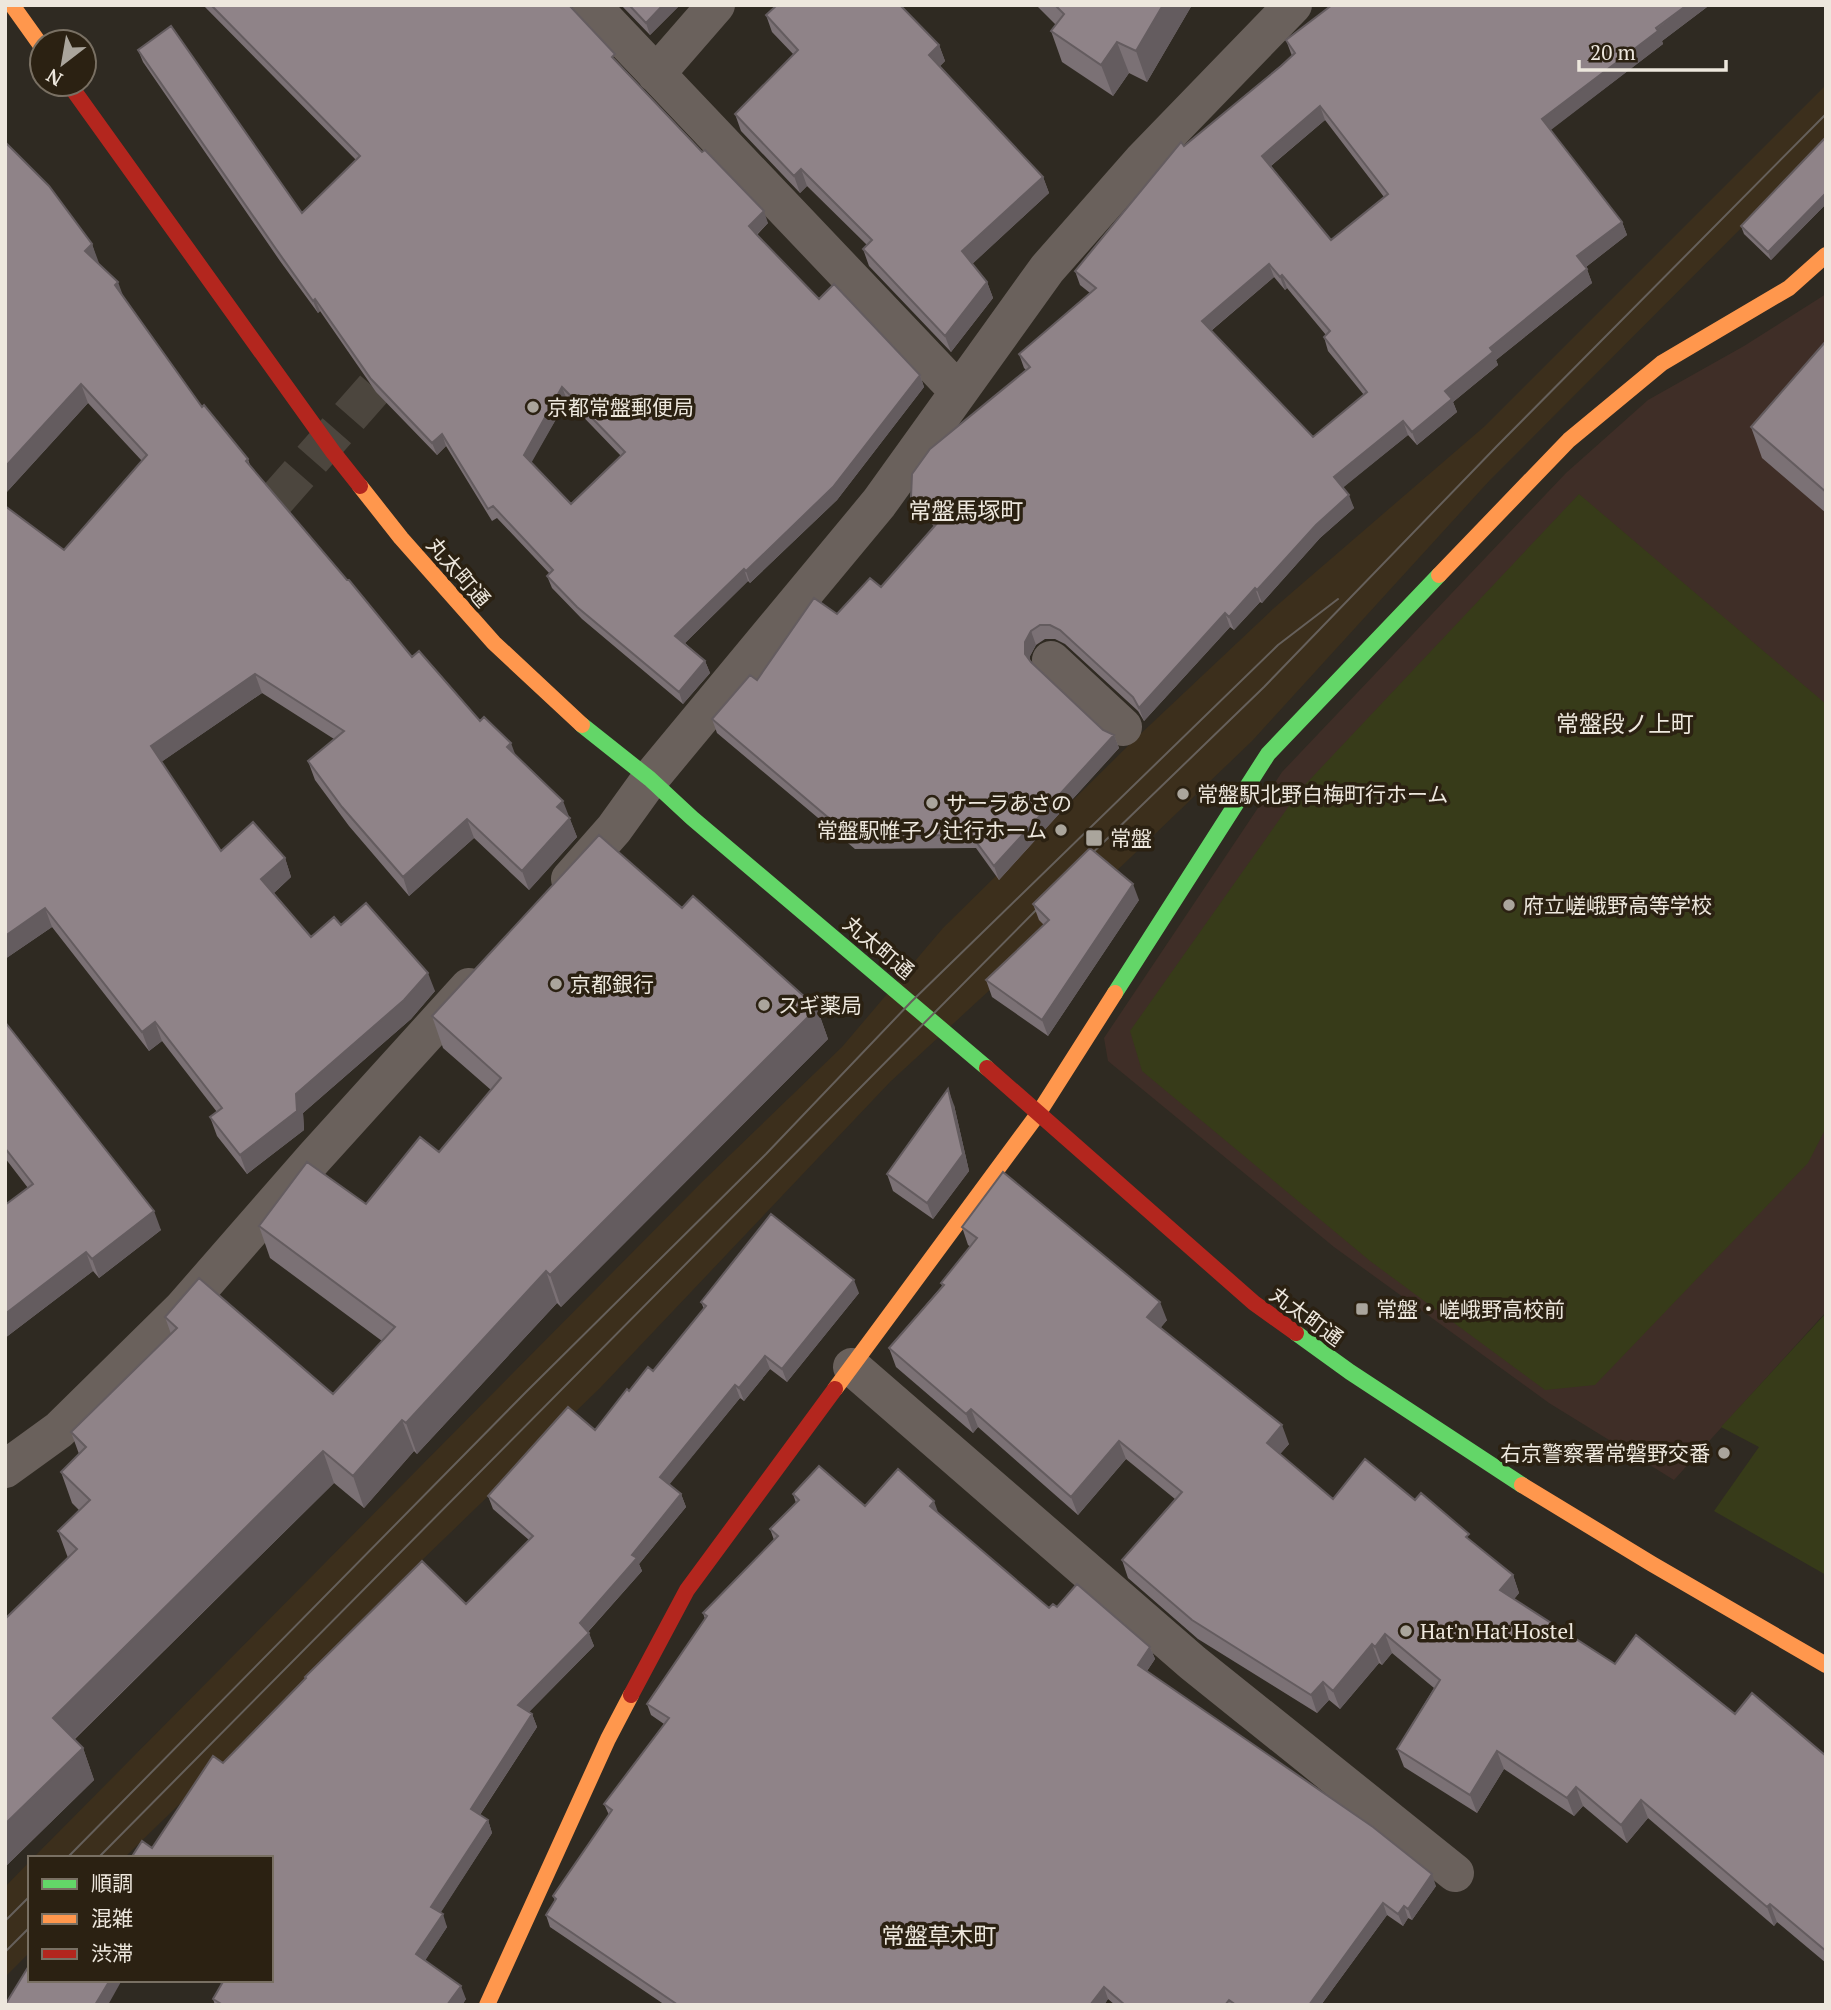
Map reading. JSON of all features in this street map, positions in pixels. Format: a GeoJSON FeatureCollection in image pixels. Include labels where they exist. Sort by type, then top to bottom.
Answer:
{"type":"FeatureCollection","features":[{"type":"Feature","properties":{"kind":"main road"},"geometry":{"type":"LineString","coordinates":[[12,5],[28,28]]}},
{"type":"Feature","properties":{"kind":"main road","name":"丸太町通"},"geometry":{"type":"LineString","coordinates":[[79,98],[333,452],[401,538],[494,643],[600,741],[650,779],[692,818],[928,1016],[1254,1303],[1350,1372],[1499,1471],[1826,1665]]}},
{"type":"Feature","properties":{"kind":"main road"},"geometry":{"type":"LineString","coordinates":[[486,2005],[608,1739],[687,1590],[1038,1114],[1268,754],[1569,440],[1662,363],[1789,288],[1826,255]]}},
{"type":"Feature","properties":{"kind":"street"},"geometry":{"type":"LineString","coordinates":[[590,5],[958,391]]}},
{"type":"Feature","properties":{"kind":"street"},"geometry":{"type":"LineString","coordinates":[[656,74],[716,5]]}},
{"type":"Feature","properties":{"kind":"street"},"geometry":{"type":"LineString","coordinates":[[551,899],[614,829],[650,779],[879,503],[1047,269],[1151,151],[1293,5]]}},
{"type":"Feature","properties":{"kind":"street"},"geometry":{"type":"LineString","coordinates":[[1051,660],[1123,727]]}},
{"type":"Feature","properties":{"kind":"street"},"geometry":{"type":"LineString","coordinates":[[5,1469],[59,1430],[183,1308],[314,1158],[489,965]]}},
{"type":"Feature","properties":{"kind":"street"},"geometry":{"type":"LineString","coordinates":[[852,1367],[1193,1662],[1455,1873]]}},
{"type":"Feature","properties":{"kind":"shaded area"},"geometry":{"type":"Polygon","coordinates":[[[1826,85],[1826,143],[1490,480],[1252,741],[1058,927],[890,1082],[600,1388],[418,1564],[269,1717],[126,1856],[35,1856],[703,1181],[842,1047],[943,928],[1133,741],[1274,608],[1485,426],[1826,85]]]}},
{"type":"Feature","properties":{"kind":"shaded area","name":"府立嵯峨野高等学校"},"geometry":{"type":"Polygon","coordinates":[[[1826,294],[1826,1312],[1674,1480],[1549,1403],[1334,1247],[1108,1061],[1104,1038],[1282,772],[1566,473],[1648,400],[1744,346],[1826,294]]]}},
{"type":"Feature","properties":{"kind":"shaded area"},"geometry":{"type":"Polygon","coordinates":[[[28,1863],[28,1954],[5,1977],[5,1887],[28,1863]]]}},
{"type":"Feature","properties":{"kind":"green space","name":"府立嵯峨野高等学校"},"geometry":{"type":"Polygon","coordinates":[[[1579,494],[1826,704],[1826,1128],[1808,1163],[1595,1385],[1545,1390],[1370,1261],[1142,1071],[1130,1031],[1301,789],[1579,494]]]}},
{"type":"Feature","properties":{"kind":"green space"},"geometry":{"type":"Polygon","coordinates":[[[1826,1313],[1826,1575],[1714,1511],[1759,1447],[1721,1427],[1826,1313]]]}},
{"type":"Feature","properties":{"kind":"building"},"geometry":{"type":"Polygon","coordinates":[[[211,5],[569,5],[615,54],[612,57],[702,152],[705,150],[764,211],[749,226],[758,236],[819,299],[834,284],[920,375],[833,487],[675,636],[705,661],[679,692],[577,607],[547,576],[553,570],[493,506],[488,509],[442,434],[432,443],[371,379],[276,249],[138,50],[171,26],[302,213],[360,156],[211,5]],[[562,387],[524,455],[571,504],[625,452],[562,387]]]}},
{"type":"Feature","properties":{"kind":"building"},"geometry":{"type":"Polygon","coordinates":[[[629,5],[663,5],[646,23],[629,5]]]}},
{"type":"Feature","properties":{"kind":"building"},"geometry":{"type":"Polygon","coordinates":[[[777,5],[900,5],[939,45],[929,55],[1043,177],[962,251],[987,282],[945,336],[863,249],[872,240],[801,169],[794,176],[735,114],[798,50],[766,15],[777,5]]]}},
{"type":"Feature","properties":{"kind":"building"},"geometry":{"type":"Polygon","coordinates":[[[1055,5],[1163,5],[1136,51],[1117,42],[1101,65],[1051,31],[1064,14],[1055,5]]]}},
{"type":"Feature","properties":{"kind":"building"},"geometry":{"type":"Polygon","coordinates":[[[1332,5],[1687,5],[1656,28],[1658,31],[1542,119],[1622,222],[1577,256],[1587,269],[1490,348],[1493,352],[1445,391],[1452,399],[1412,432],[1403,421],[1334,477],[1349,495],[1316,525],[1229,617],[1225,613],[1139,708],[1133,697],[1060,630],[1050,625],[1040,625],[1031,631],[1025,642],[1025,654],[1031,662],[1103,730],[1114,735],[994,866],[971,835],[850,836],[712,719],[750,675],[757,680],[814,598],[837,614],[870,578],[881,587],[939,521],[911,497],[912,474],[930,449],[1030,367],[1019,354],[1096,288],[1075,271],[1181,142],[1184,146],[1295,53],[1286,40],[1332,5]],[[1320,106],[1262,156],[1331,240],[1388,194],[1320,106]],[[1269,264],[1202,321],[1313,437],[1367,392],[1324,337],[1330,331],[1282,275],[1280,277],[1269,264]]]}},
{"type":"Feature","properties":{"kind":"building"},"geometry":{"type":"Polygon","coordinates":[[[1826,137],[1826,193],[1768,252],[1741,226],[1826,137]]]}},
{"type":"Feature","properties":{"kind":"building"},"geometry":{"type":"Polygon","coordinates":[[[5,142],[49,186],[92,244],[85,251],[118,282],[115,285],[202,407],[204,405],[248,459],[246,461],[412,657],[419,651],[480,721],[484,717],[511,743],[507,747],[563,801],[557,807],[570,818],[522,871],[467,819],[403,877],[342,807],[308,761],[344,731],[255,674],[151,746],[221,851],[253,822],[285,858],[261,879],[311,937],[334,917],[341,925],[366,903],[428,973],[404,1000],[296,1094],[297,1111],[240,1155],[210,1117],[222,1108],[155,1022],[142,1032],[45,908],[5,936],[5,506],[64,550],[147,455],[81,384],[5,467],[5,142]]]}},
{"type":"Feature","properties":{"kind":"building"},"geometry":{"type":"Polygon","coordinates":[[[1826,341],[1826,492],[1751,427],[1826,341]]]}},
{"type":"Feature","properties":{"kind":"building"},"geometry":{"type":"Polygon","coordinates":[[[599,835],[682,908],[693,896],[817,1008],[550,1275],[546,1271],[406,1423],[402,1420],[353,1476],[323,1451],[53,1718],[83,1748],[5,1824],[5,1619],[77,1549],[58,1531],[90,1500],[61,1472],[86,1447],[71,1432],[177,1328],[165,1317],[199,1278],[333,1394],[395,1327],[259,1226],[307,1162],[366,1204],[420,1137],[439,1152],[501,1078],[432,1016],[599,835]]]}},
{"type":"Feature","properties":{"kind":"building"},"geometry":{"type":"Polygon","coordinates":[[[1090,848],[1133,884],[1042,1020],[986,980],[1049,920],[1033,904],[1090,848]]]}},
{"type":"Feature","properties":{"kind":"building"},"geometry":{"type":"Polygon","coordinates":[[[5,1022],[154,1211],[92,1259],[86,1252],[5,1314],[5,1205],[33,1184],[5,1148],[5,1022]]]}},
{"type":"Feature","properties":{"kind":"building"},"geometry":{"type":"Polygon","coordinates":[[[948,1089],[963,1154],[927,1203],[887,1174],[948,1089]]]}},
{"type":"Feature","properties":{"kind":"building"},"geometry":{"type":"Polygon","coordinates":[[[1003,1172],[1160,1302],[1147,1317],[1282,1425],[1267,1443],[1333,1499],[1365,1459],[1415,1500],[1421,1493],[1469,1534],[1466,1537],[1513,1575],[1500,1590],[1615,1664],[1636,1635],[1735,1714],[1752,1693],[1826,1756],[1826,1951],[1770,1904],[1767,1907],[1641,1800],[1621,1825],[1576,1787],[1567,1798],[1497,1751],[1470,1795],[1397,1749],[1440,1680],[1385,1634],[1375,1647],[1372,1644],[1333,1691],[1323,1682],[1311,1695],[1192,1620],[1122,1560],[1182,1492],[1119,1441],[1071,1497],[971,1409],[966,1414],[889,1348],[944,1285],[941,1283],[977,1238],[962,1227],[1003,1172]]]}},
{"type":"Feature","properties":{"kind":"building"},"geometry":{"type":"Polygon","coordinates":[[[771,1214],[854,1280],[782,1369],[765,1356],[739,1388],[735,1385],[660,1477],[681,1494],[632,1555],[637,1558],[580,1623],[589,1633],[518,1705],[532,1714],[471,1809],[488,1820],[431,1907],[443,1914],[416,1954],[461,1986],[447,2005],[223,2005],[213,1999],[223,1982],[273,1982],[273,1856],[132,1856],[142,1841],[152,1848],[213,1756],[223,1763],[422,1561],[466,1604],[533,1536],[488,1496],[568,1407],[595,1430],[648,1367],[653,1371],[706,1306],[701,1302],[771,1214]]]}},
{"type":"Feature","properties":{"kind":"building"},"geometry":{"type":"Polygon","coordinates":[[[819,1466],[865,1506],[898,1469],[934,1501],[930,1506],[1049,1608],[1053,1604],[1057,1607],[1077,1584],[1150,1647],[1138,1665],[1373,1827],[1432,1874],[1408,1909],[1404,1906],[1398,1914],[1383,1903],[1309,2005],[1236,2005],[1229,2000],[1225,2005],[1125,2005],[1104,1987],[1090,2005],[678,2005],[546,1915],[556,1899],[553,1896],[612,1810],[604,1804],[669,1718],[647,1704],[707,1616],[703,1613],[778,1536],[770,1529],[799,1500],[793,1494],[819,1466]]]}},
{"type":"Feature","properties":{"kind":"building"},"geometry":{"type":"Polygon","coordinates":[[[28,1967],[28,1982],[109,1982],[95,2005],[5,2005],[28,1967]]]}},
{"type":"Feature","properties":{"kind":"tunnel"},"geometry":{"type":"LineString","coordinates":[[274,502],[385,376]]}},
{"type":"Feature","properties":{"kind":"tram line"},"geometry":{"type":"LineString","coordinates":[[1080,865],[1264,687],[1497,446],[1826,114]]}},
{"type":"Feature","properties":{"kind":"tram line"},"geometry":{"type":"LineString","coordinates":[[69,1856],[526,1392],[766,1154],[911,1002],[1278,645],[1338,599]]}},
{"type":"Feature","properties":{"kind":"tram line"},"geometry":{"type":"LineString","coordinates":[[100,1856],[1048,898]]}},
{"type":"Feature","properties":{"kind":"tram line"},"geometry":{"type":"LineString","coordinates":[[5,1921],[28,1898]]}},
{"type":"Feature","properties":{"kind":"tram line"},"geometry":{"type":"LineString","coordinates":[[5,1952],[28,1929]]}},
{"type":"Feature","properties":{"kind":"traffic: fast"},"geometry":{"type":"LineString","coordinates":[[1115,993],[1268,754],[1439,575]]}},
{"type":"Feature","properties":{"kind":"traffic: fast"},"geometry":{"type":"LineString","coordinates":[[582,725],[650,779],[692,818],[987,1068]]}},
{"type":"Feature","properties":{"kind":"traffic: fast"},"geometry":{"type":"LineString","coordinates":[[1296,1333],[1350,1372],[1522,1485]]}},
{"type":"Feature","properties":{"kind":"traffic: slow"},"geometry":{"type":"LineString","coordinates":[[12,5],[28,28]]}},
{"type":"Feature","properties":{"kind":"traffic: slow"},"geometry":{"type":"LineString","coordinates":[[1439,575],[1569,440],[1662,363],[1789,288],[1826,255]]}},
{"type":"Feature","properties":{"kind":"traffic: slow"},"geometry":{"type":"LineString","coordinates":[[360,486],[401,538],[494,643],[582,725]]}},
{"type":"Feature","properties":{"kind":"traffic: slow"},"geometry":{"type":"LineString","coordinates":[[835,1389],[1038,1114],[1115,993]]}},
{"type":"Feature","properties":{"kind":"traffic: slow"},"geometry":{"type":"LineString","coordinates":[[1522,1485],[1826,1665]]}},
{"type":"Feature","properties":{"kind":"traffic: slow"},"geometry":{"type":"LineString","coordinates":[[487,2005],[608,1739],[631,1695]]}},
{"type":"Feature","properties":{"kind":"traffic: jam"},"geometry":{"type":"LineString","coordinates":[[79,98],[360,486]]}},
{"type":"Feature","properties":{"kind":"traffic: jam"},"geometry":{"type":"LineString","coordinates":[[987,1068],[1254,1303],[1296,1333]]}},
{"type":"Feature","properties":{"kind":"traffic: jam"},"geometry":{"type":"LineString","coordinates":[[631,1695],[687,1590],[835,1389]]}},
{"type":"Feature","properties":{"kind":"place","name":"京都常盤郵便局"},"geometry":{"type":"Point","coordinates":[533,407]}},
{"type":"Feature","properties":{"kind":"place","name":"常盤駅北野白梅町行ホーム"},"geometry":{"type":"Point","coordinates":[1183,794]}},
{"type":"Feature","properties":{"kind":"place","name":"サーラあさの"},"geometry":{"type":"Point","coordinates":[932,803]}},
{"type":"Feature","properties":{"kind":"place","name":"常盤駅帷子ノ辻行ホーム"},"geometry":{"type":"Point","coordinates":[1061,830]}},
{"type":"Feature","properties":{"kind":"place","name":"常盤"},"geometry":{"type":"Point","coordinates":[1094,838]}},
{"type":"Feature","properties":{"kind":"place","name":"府立嵯峨野高等学校"},"geometry":{"type":"Point","coordinates":[1509,905]}},
{"type":"Feature","properties":{"kind":"place","name":"京都銀行"},"geometry":{"type":"Point","coordinates":[556,984]}},
{"type":"Feature","properties":{"kind":"place","name":"スギ薬局"},"geometry":{"type":"Point","coordinates":[764,1005]}},
{"type":"Feature","properties":{"kind":"place","name":"常盤・嵯峨野高校前"},"geometry":{"type":"Point","coordinates":[1362,1309]}},
{"type":"Feature","properties":{"kind":"place","name":"右京警察署常磐野交番"},"geometry":{"type":"Point","coordinates":[1724,1453]}},
{"type":"Feature","properties":{"kind":"place","name":"Hat'n Hat Hostel"},"geometry":{"type":"Point","coordinates":[1406,1631]}},
{"type":"Feature","properties":{"kind":"district","name":"常盤馬塚町"},"geometry":{"type":"Point","coordinates":[966,510]}},
{"type":"Feature","properties":{"kind":"district","name":"常盤段ノ上町"},"geometry":{"type":"Point","coordinates":[1625,723]}},
{"type":"Feature","properties":{"kind":"district","name":"常盤草木町"},"geometry":{"type":"Point","coordinates":[939,1935]}}]}
